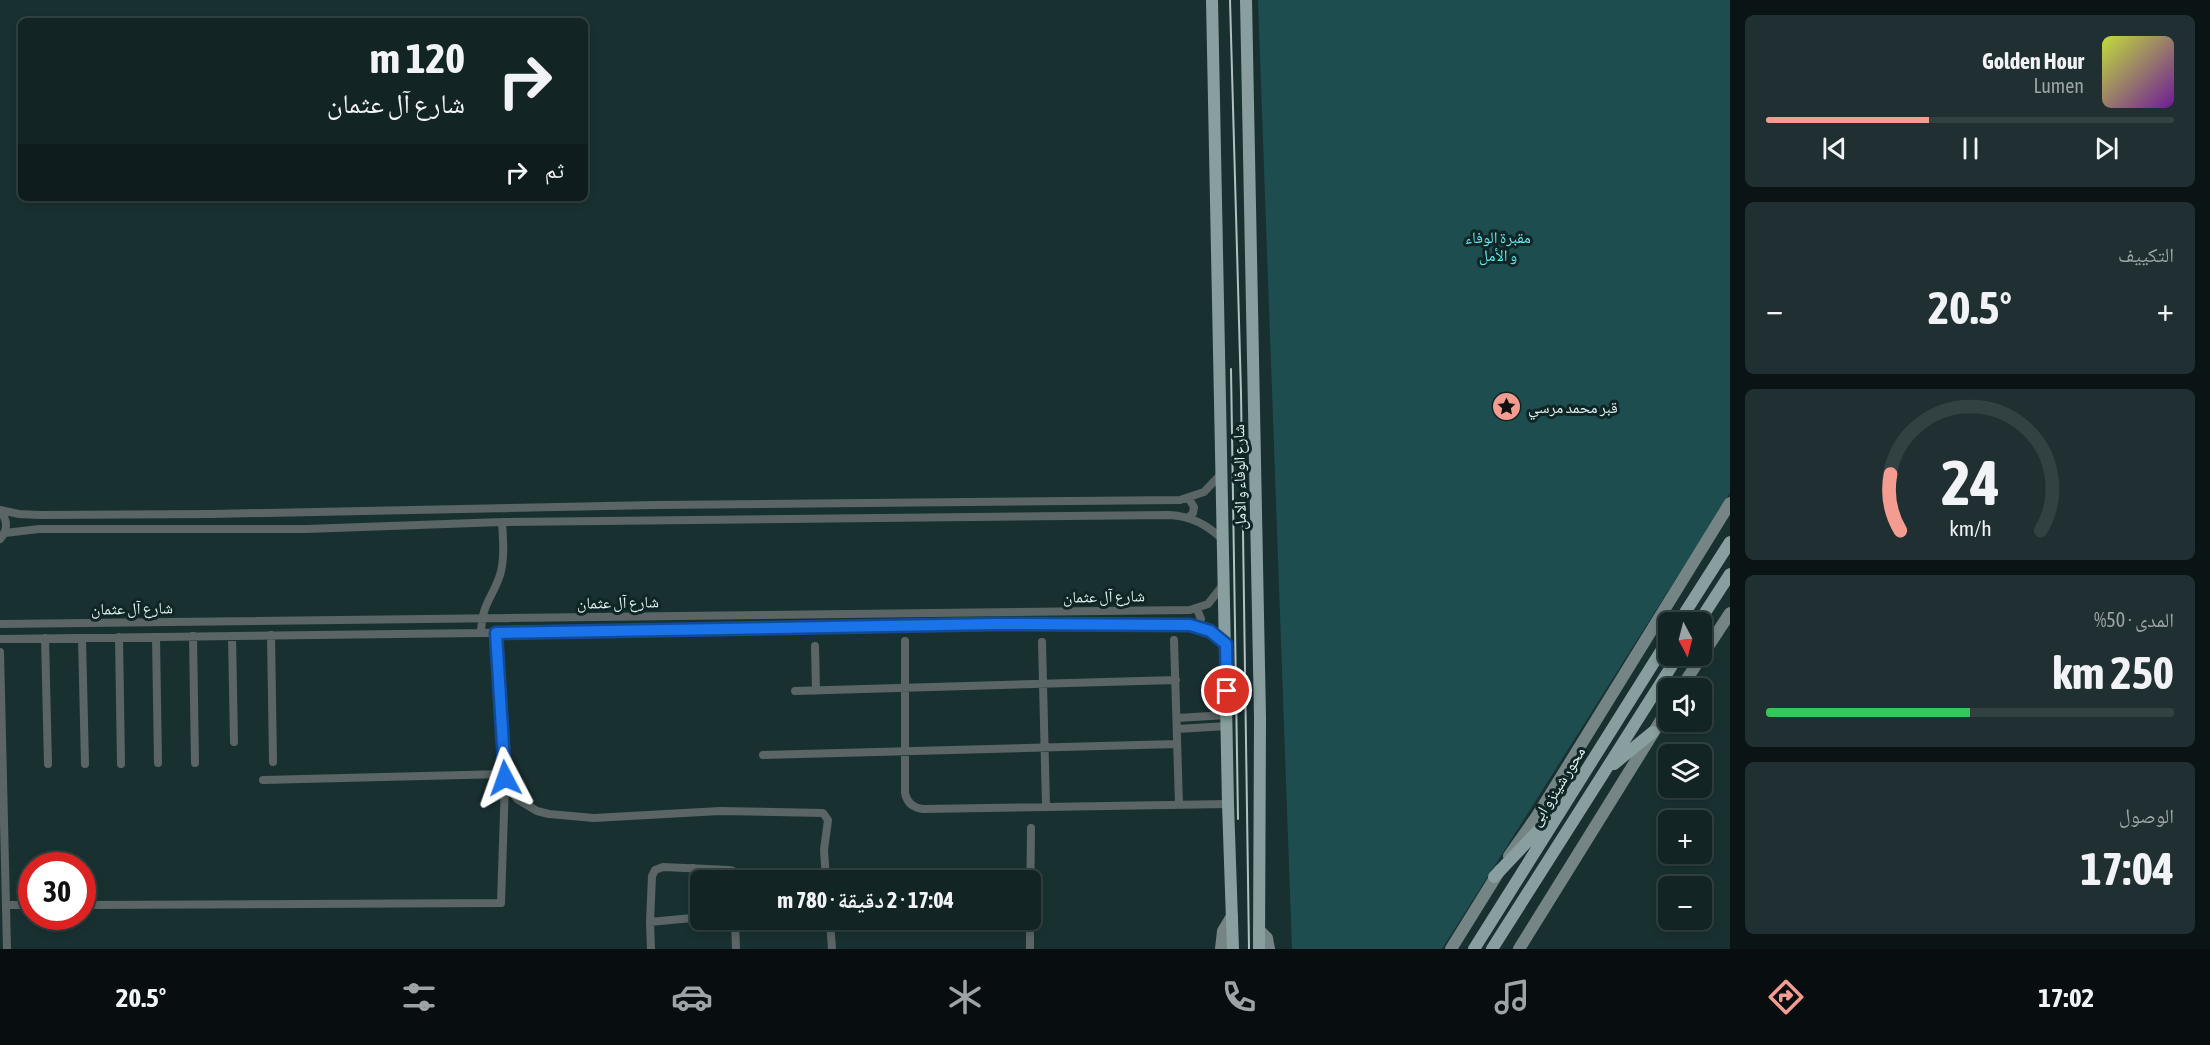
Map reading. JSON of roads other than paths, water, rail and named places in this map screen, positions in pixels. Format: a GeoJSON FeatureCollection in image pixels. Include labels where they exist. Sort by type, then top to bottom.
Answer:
{"type":"FeatureCollection","features":[{"type":"Feature","properties":{"kind":"main road","name":"شارع الوفاء و الامل"},"geometry":{"type":"LineString","coordinates":[[1212,0],[1232,916]]}},
{"type":"Feature","properties":{"kind":"main road","name":"شارع الوفاء و الامل"},"geometry":{"type":"LineString","coordinates":[[1246,0],[1260,694],[1259,930]]}},
{"type":"Feature","properties":{"kind":"main road"},"geometry":{"type":"LineString","coordinates":[[1685,612],[1730,542]]}},
{"type":"Feature","properties":{"kind":"main road"},"geometry":{"type":"LineString","coordinates":[[1705,612],[1730,574]]}},
{"type":"Feature","properties":{"kind":"main road","name":"محور شينزو ابى"},"geometry":{"type":"LineString","coordinates":[[1474,949],[1658,656]]}},
{"type":"Feature","properties":{"kind":"main road","name":"محور شينزو ابى"},"geometry":{"type":"LineString","coordinates":[[1492,949],[1672,666]]}},
{"type":"Feature","properties":{"kind":"main road"},"geometry":{"type":"LineString","coordinates":[[1606,770],[1653,732]]}},
{"type":"Feature","properties":{"kind":"main road"},"geometry":{"type":"LineString","coordinates":[[1494,877],[1567,800]]}},
{"type":"Feature","properties":{"kind":"main road"},"geometry":{"type":"LineString","coordinates":[[1232,916],[1233,949]]}},
{"type":"Feature","properties":{"kind":"main road"},"geometry":{"type":"LineString","coordinates":[[1259,930],[1259,949]]}},
{"type":"Feature","properties":{"kind":"street"},"geometry":{"type":"LineString","coordinates":[[0,511],[40,515],[211,514],[656,505],[1189,499],[1211,487],[1222,473]]}},
{"type":"Feature","properties":{"kind":"street"},"geometry":{"type":"LineString","coordinates":[[1188,518],[1194,507],[1189,499]]}},
{"type":"Feature","properties":{"kind":"street"},"geometry":{"type":"LineString","coordinates":[[1450,949],[1494,877],[1537,816],[1730,503]]}},
{"type":"Feature","properties":{"kind":"street"},"geometry":{"type":"LineString","coordinates":[[656,505],[656,520]]}},
{"type":"Feature","properties":{"kind":"street"},"geometry":{"type":"LineString","coordinates":[[0,511],[6,520],[0,547]]}},
{"type":"Feature","properties":{"kind":"street"},"geometry":{"type":"LineString","coordinates":[[2,536],[39,529],[306,529],[502,522],[1170,515],[1188,518],[1211,528],[1224,541]]}},
{"type":"Feature","properties":{"kind":"street"},"geometry":{"type":"LineString","coordinates":[[481,633],[481,619],[502,565],[502,522]]}},
{"type":"Feature","properties":{"kind":"street"},"geometry":{"type":"LineString","coordinates":[[1197,626],[1201,619],[1197,609],[1213,600],[1225,582]]}},
{"type":"Feature","properties":{"kind":"street","name":"شارع آل عثمان"},"geometry":{"type":"LineString","coordinates":[[0,624],[1197,609]]}},
{"type":"Feature","properties":{"kind":"street"},"geometry":{"type":"LineString","coordinates":[[1688,678],[1730,613]]}},
{"type":"Feature","properties":{"kind":"street"},"geometry":{"type":"LineString","coordinates":[[27,638],[23,635],[23,629],[28,624]]}},
{"type":"Feature","properties":{"kind":"street","name":"شارع آل عثمان"},"geometry":{"type":"LineString","coordinates":[[0,639],[995,624],[1197,626],[1215,634],[1226,644]]}},
{"type":"Feature","properties":{"kind":"street"},"geometry":{"type":"LineString","coordinates":[[96,905],[501,903],[504,776],[496,633]]}},
{"type":"Feature","properties":{"kind":"street"},"geometry":{"type":"LineString","coordinates":[[271,635],[273,762]]}},
{"type":"Feature","properties":{"kind":"street"},"geometry":{"type":"LineString","coordinates":[[193,636],[195,763]]}},
{"type":"Feature","properties":{"kind":"street"},"geometry":{"type":"LineString","coordinates":[[232,636],[234,741]]}},
{"type":"Feature","properties":{"kind":"street"},"geometry":{"type":"LineString","coordinates":[[119,637],[121,764]]}},
{"type":"Feature","properties":{"kind":"street"},"geometry":{"type":"LineString","coordinates":[[156,637],[158,763]]}},
{"type":"Feature","properties":{"kind":"street"},"geometry":{"type":"LineString","coordinates":[[45,638],[48,764]]}},
{"type":"Feature","properties":{"kind":"street"},"geometry":{"type":"LineString","coordinates":[[82,638],[85,764]]}},
{"type":"Feature","properties":{"kind":"street"},"geometry":{"type":"LineString","coordinates":[[1174,640],[1179,804]]}},
{"type":"Feature","properties":{"kind":"street"},"geometry":{"type":"LineString","coordinates":[[905,641],[905,793],[909,803],[917,808],[1228,804]]}},
{"type":"Feature","properties":{"kind":"street"},"geometry":{"type":"LineString","coordinates":[[1041,642],[1046,806]]}},
{"type":"Feature","properties":{"kind":"street"},"geometry":{"type":"LineString","coordinates":[[815,646],[816,691]]}},
{"type":"Feature","properties":{"kind":"street"},"geometry":{"type":"LineString","coordinates":[[0,652],[7,949]]}},
{"type":"Feature","properties":{"kind":"street"},"geometry":{"type":"LineString","coordinates":[[795,691],[1176,681]]}},
{"type":"Feature","properties":{"kind":"street"},"geometry":{"type":"LineString","coordinates":[[1177,718],[1197,716],[1227,720]]}},
{"type":"Feature","properties":{"kind":"street"},"geometry":{"type":"LineString","coordinates":[[1197,716],[1198,728]]}},
{"type":"Feature","properties":{"kind":"street"},"geometry":{"type":"LineString","coordinates":[[1177,729],[1198,728],[1227,720]]}},
{"type":"Feature","properties":{"kind":"street"},"geometry":{"type":"LineString","coordinates":[[1519,949],[1658,724]]}},
{"type":"Feature","properties":{"kind":"street"},"geometry":{"type":"LineString","coordinates":[[763,755],[1177,744]]}},
{"type":"Feature","properties":{"kind":"street"},"geometry":{"type":"LineString","coordinates":[[263,780],[504,776]]}},
{"type":"Feature","properties":{"kind":"street"},"geometry":{"type":"LineString","coordinates":[[504,776],[517,799],[526,806],[537,811],[565,815],[614,817],[739,810],[823,813],[827,815],[828,820],[824,850],[825,870]]}},
{"type":"Feature","properties":{"kind":"street"},"geometry":{"type":"LineString","coordinates":[[1031,870],[1032,828]]}},
{"type":"Feature","properties":{"kind":"street"},"geometry":{"type":"LineString","coordinates":[[651,949],[652,876],[655,870],[663,867],[729,870]]}},
{"type":"Feature","properties":{"kind":"street"},"geometry":{"type":"LineString","coordinates":[[650,922],[692,918],[693,868]]}},
{"type":"Feature","properties":{"kind":"street"},"geometry":{"type":"LineString","coordinates":[[6,905],[18,905]]}},
{"type":"Feature","properties":{"kind":"street","name":"شارع الوفاء و الامل"},"geometry":{"type":"LineString","coordinates":[[1221,949],[1223,931],[1232,916]]}},
{"type":"Feature","properties":{"kind":"street"},"geometry":{"type":"LineString","coordinates":[[735,930],[736,949]]}},
{"type":"Feature","properties":{"kind":"street"},"geometry":{"type":"LineString","coordinates":[[831,930],[832,949]]}},
{"type":"Feature","properties":{"kind":"street"},"geometry":{"type":"LineString","coordinates":[[1030,930],[1030,949]]}},
{"type":"Feature","properties":{"kind":"street","name":"شارع الوفاء و الامل"},"geometry":{"type":"LineString","coordinates":[[1259,930],[1267,938],[1269,949]]}},
{"type":"Feature","properties":{"kind":"railway"},"geometry":{"type":"LineString","coordinates":[[1230,0],[1241,393],[1249,949]]}},
{"type":"Feature","properties":{"kind":"railway"},"geometry":{"type":"LineString","coordinates":[[1231,369],[1238,819]]}},
{"type":"Feature","properties":{"kind":"place","name":"قبر محمد مرسي"},"geometry":{"type":"Point","coordinates":[1507,407]}},
{"type":"Feature","properties":{"kind":"park label","name":"مقبرة الوفاء و الأمل"},"geometry":{"type":"Point","coordinates":[1498,246]}}]}
